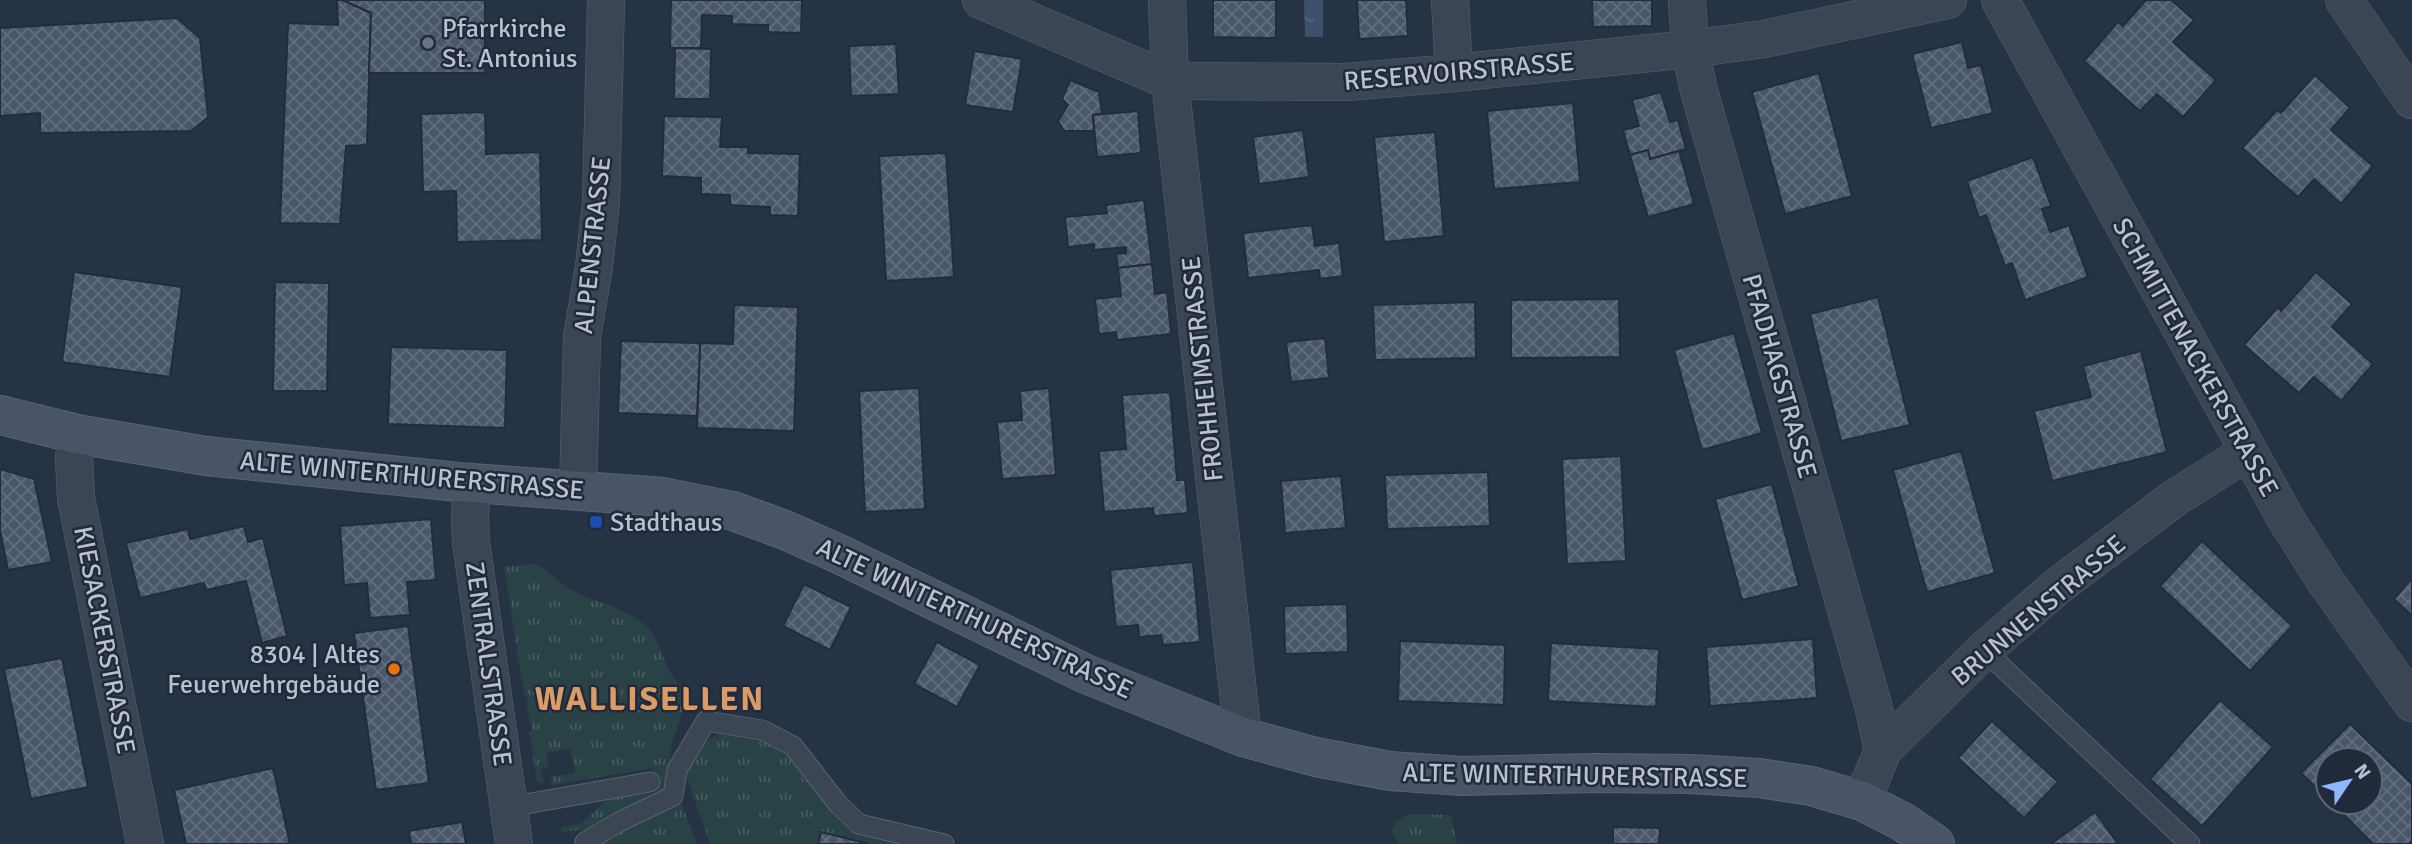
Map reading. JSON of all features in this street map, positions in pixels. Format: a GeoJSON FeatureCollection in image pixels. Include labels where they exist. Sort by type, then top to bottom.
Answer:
{"type":"FeatureCollection","features":[{"type":"Feature","properties":{"kind":"main road","name":"ALTE WINTERTHURERSTRASSE"},"geometry":{"type":"LineString","coordinates":[[0,415],[77,434],[206,456],[473,483],[663,497],[733,511],[839,554],[1086,674],[1243,737],[1317,757],[1390,771],[1462,776],[1595,773],[1759,778],[1811,786],[1862,801],[1903,822],[1935,844]]}},
{"type":"Feature","properties":{"kind":"street","name":"ALPENSTRASSE"},"geometry":{"type":"LineString","coordinates":[[578,490],[582,337],[594,267],[601,202],[606,0]]}},
{"type":"Feature","properties":{"kind":"street","name":"RESERVOIRSTRASSE"},"geometry":{"type":"LineString","coordinates":[[981,0],[1170,81],[1346,82],[1690,49],[1764,39],[1948,0]]}},
{"type":"Feature","properties":{"kind":"street","name":"FROHHEIMSTRASSE"},"geometry":{"type":"LineString","coordinates":[[1167,0],[1170,81],[1243,737]]}},
{"type":"Feature","properties":{"kind":"street"},"geometry":{"type":"LineString","coordinates":[[1450,0],[1454,73]]}},
{"type":"Feature","properties":{"kind":"street","name":"PFADHAGSTRASSE"},"geometry":{"type":"LineString","coordinates":[[1687,0],[1690,49],[1703,103],[1873,705],[1883,750]]}},
{"type":"Feature","properties":{"kind":"street","name":"SCHMITTENACKERSTRASSE"},"geometry":{"type":"LineString","coordinates":[[2000,0],[2287,521],[2326,582],[2412,703]]}},
{"type":"Feature","properties":{"kind":"street"},"geometry":{"type":"LineString","coordinates":[[2344,0],[2412,100]]}},
{"type":"Feature","properties":{"kind":"street","name":"KIESACKERSTRASSE"},"geometry":{"type":"LineString","coordinates":[[77,434],[74,458],[76,498],[145,844]]}},
{"type":"Feature","properties":{"kind":"street","name":"BRUNNENSTRASSE"},"geometry":{"type":"LineString","coordinates":[[1862,801],[1883,750],[1984,650],[2059,585],[2176,497],[2248,452]]}},
{"type":"Feature","properties":{"kind":"street","name":"ZENTRALSTRASSE"},"geometry":{"type":"LineString","coordinates":[[473,483],[471,542],[513,844]]}},
{"type":"Feature","properties":{"kind":"lane"},"geometry":{"type":"LineString","coordinates":[[1984,650],[2190,844]]}},
{"type":"Feature","properties":{"kind":"lane"},"geometry":{"type":"LineString","coordinates":[[585,842],[673,796],[677,770],[706,721],[762,730],[793,746],[838,804],[859,824],[944,844]]}},
{"type":"Feature","properties":{"kind":"lane"},"geometry":{"type":"LineString","coordinates":[[509,807],[650,782]]}},
{"type":"Feature","properties":{"kind":"green space"},"geometry":{"type":"Polygon","coordinates":[[[534,564],[573,591],[634,617],[647,627],[655,638],[683,695],[683,707],[670,757],[676,788],[697,844],[597,844],[591,829],[561,832],[561,827],[582,823],[608,799],[641,793],[657,794],[653,768],[552,785],[551,777],[575,773],[570,749],[546,753],[549,768],[541,770],[544,784],[537,781],[529,732],[532,731],[528,699],[524,695],[504,567],[534,564]]]}},
{"type":"Feature","properties":{"kind":"green space"},"geometry":{"type":"Polygon","coordinates":[[[725,732],[761,739],[788,756],[845,823],[919,844],[710,844],[686,775],[700,748],[725,732]]]}},
{"type":"Feature","properties":{"kind":"green space"},"geometry":{"type":"Polygon","coordinates":[[[1408,814],[1451,815],[1457,844],[1399,844],[1391,831],[1395,823],[1408,814]]]}},
{"type":"Feature","properties":{"kind":"water"},"geometry":{"type":"Polygon","coordinates":[[[1304,0],[1323,0],[1323,37],[1305,37],[1304,0]]]}},
{"type":"Feature","properties":{"kind":"building"},"geometry":{"type":"Polygon","coordinates":[[[337,0],[343,0],[371,13],[367,145],[346,146],[340,224],[280,223],[288,23],[338,25],[337,0]]]}},
{"type":"Feature","properties":{"kind":"building","name":"Pfarrkirche St. Antonius"},"geometry":{"type":"Polygon","coordinates":[[[343,0],[485,0],[485,73],[369,73],[371,13],[343,0]]]}},
{"type":"Feature","properties":{"kind":"building"},"geometry":{"type":"Polygon","coordinates":[[[671,0],[802,0],[801,33],[768,32],[768,25],[732,24],[732,16],[702,15],[701,48],[670,48],[671,0]]]}},
{"type":"Feature","properties":{"kind":"building"},"geometry":{"type":"Polygon","coordinates":[[[1213,0],[1276,0],[1276,38],[1213,37],[1213,0]]]}},
{"type":"Feature","properties":{"kind":"building"},"geometry":{"type":"Polygon","coordinates":[[[1357,0],[1406,0],[1408,36],[1359,39],[1357,0]]]}},
{"type":"Feature","properties":{"kind":"building"},"geometry":{"type":"Polygon","coordinates":[[[1592,0],[1652,0],[1652,26],[1593,27],[1592,0]]]}},
{"type":"Feature","properties":{"kind":"building"},"geometry":{"type":"Polygon","coordinates":[[[2146,0],[2171,0],[2194,20],[2173,42],[2216,80],[2183,117],[2157,94],[2140,111],[2084,61],[2118,22],[2123,26],[2146,0]]]}},
{"type":"Feature","properties":{"kind":"building"},"geometry":{"type":"Polygon","coordinates":[[[177,18],[200,38],[208,117],[191,131],[40,133],[40,113],[0,116],[0,28],[177,18]]]}},
{"type":"Feature","properties":{"kind":"building"},"geometry":{"type":"Polygon","coordinates":[[[1962,42],[1968,68],[1981,65],[1993,113],[1931,128],[1912,54],[1962,42]]]}},
{"type":"Feature","properties":{"kind":"building"},"geometry":{"type":"Polygon","coordinates":[[[896,44],[899,94],[851,96],[849,46],[896,44]]]}},
{"type":"Feature","properties":{"kind":"building"},"geometry":{"type":"Polygon","coordinates":[[[675,48],[711,49],[710,99],[674,99],[675,48]]]}},
{"type":"Feature","properties":{"kind":"building"},"geometry":{"type":"Polygon","coordinates":[[[974,51],[1022,59],[1013,112],[965,105],[974,51]]]}},
{"type":"Feature","properties":{"kind":"building"},"geometry":{"type":"Polygon","coordinates":[[[1819,73],[1852,196],[1785,214],[1752,92],[1819,73]]]}},
{"type":"Feature","properties":{"kind":"building"},"geometry":{"type":"Polygon","coordinates":[[[2315,75],[2350,108],[2331,130],[2373,166],[2341,204],[2314,179],[2298,197],[2242,148],[2277,110],[2281,113],[2315,75]]]}},
{"type":"Feature","properties":{"kind":"building"},"geometry":{"type":"Polygon","coordinates":[[[1070,80],[1099,92],[1102,114],[1093,115],[1094,131],[1064,131],[1058,121],[1068,105],[1062,99],[1070,80]]]}},
{"type":"Feature","properties":{"kind":"building"},"geometry":{"type":"Polygon","coordinates":[[[1661,92],[1670,122],[1678,120],[1686,149],[1650,159],[1648,150],[1630,155],[1623,130],[1639,126],[1632,100],[1661,92]]]}},
{"type":"Feature","properties":{"kind":"building"},"geometry":{"type":"Polygon","coordinates":[[[1573,103],[1580,182],[1494,189],[1487,111],[1573,103]]]}},
{"type":"Feature","properties":{"kind":"building"},"geometry":{"type":"Polygon","coordinates":[[[1138,111],[1141,153],[1097,157],[1093,115],[1138,111]]]}},
{"type":"Feature","properties":{"kind":"building"},"geometry":{"type":"Polygon","coordinates":[[[485,112],[486,154],[540,152],[542,240],[457,242],[456,191],[423,192],[421,114],[485,112]]]}},
{"type":"Feature","properties":{"kind":"building"},"geometry":{"type":"Polygon","coordinates":[[[664,116],[722,117],[720,147],[748,147],[748,153],[800,154],[798,216],[770,215],[770,207],[730,205],[730,195],[701,194],[701,178],[662,176],[664,116]]]}},
{"type":"Feature","properties":{"kind":"building"},"geometry":{"type":"Polygon","coordinates":[[[1303,130],[1309,177],[1259,184],[1253,137],[1303,130]]]}},
{"type":"Feature","properties":{"kind":"building"},"geometry":{"type":"Polygon","coordinates":[[[1435,132],[1444,236],[1384,242],[1374,137],[1435,132]]]}},
{"type":"Feature","properties":{"kind":"building"},"geometry":{"type":"Polygon","coordinates":[[[1648,150],[1650,159],[1679,151],[1694,204],[1648,217],[1630,155],[1648,150]]]}},
{"type":"Feature","properties":{"kind":"building"},"geometry":{"type":"Polygon","coordinates":[[[946,153],[954,277],[886,281],[879,156],[946,153]]]}},
{"type":"Feature","properties":{"kind":"building"},"geometry":{"type":"Polygon","coordinates":[[[2033,157],[2051,206],[2042,209],[2050,232],[2069,225],[2088,277],[2025,300],[2012,263],[2005,266],[1986,215],[1979,218],[1967,181],[2033,157]]]}},
{"type":"Feature","properties":{"kind":"building"},"geometry":{"type":"Polygon","coordinates":[[[1144,200],[1152,264],[1118,268],[1116,254],[1126,253],[1126,247],[1094,250],[1094,244],[1068,247],[1065,217],[1107,213],[1106,205],[1144,200]]]}},
{"type":"Feature","properties":{"kind":"building"},"geometry":{"type":"Polygon","coordinates":[[[1312,225],[1315,246],[1339,243],[1343,276],[1320,279],[1319,270],[1248,278],[1243,233],[1312,225]]]}},
{"type":"Feature","properties":{"kind":"building"},"geometry":{"type":"Polygon","coordinates":[[[1152,264],[1155,294],[1167,292],[1171,334],[1117,340],[1116,332],[1099,334],[1095,299],[1121,296],[1118,268],[1152,264]]]}},
{"type":"Feature","properties":{"kind":"building"},"geometry":{"type":"Polygon","coordinates":[[[74,272],[182,287],[170,377],[62,362],[74,272]]]}},
{"type":"Feature","properties":{"kind":"building"},"geometry":{"type":"Polygon","coordinates":[[[2316,272],[2352,304],[2332,327],[2373,364],[2341,401],[2314,377],[2299,393],[2244,345],[2278,307],[2281,311],[2316,272]]]}},
{"type":"Feature","properties":{"kind":"building"},"geometry":{"type":"Polygon","coordinates":[[[275,282],[329,283],[327,391],[273,391],[275,282]]]}},
{"type":"Feature","properties":{"kind":"building"},"geometry":{"type":"Polygon","coordinates":[[[1878,297],[1910,425],[1841,441],[1810,314],[1878,297]]]}},
{"type":"Feature","properties":{"kind":"building"},"geometry":{"type":"Polygon","coordinates":[[[1619,299],[1620,357],[1511,358],[1511,300],[1619,299]]]}},
{"type":"Feature","properties":{"kind":"building"},"geometry":{"type":"Polygon","coordinates":[[[1475,302],[1476,358],[1375,360],[1373,305],[1475,302]]]}},
{"type":"Feature","properties":{"kind":"building"},"geometry":{"type":"Polygon","coordinates":[[[734,305],[798,307],[794,431],[697,428],[700,343],[733,344],[734,305]]]}},
{"type":"Feature","properties":{"kind":"building"},"geometry":{"type":"Polygon","coordinates":[[[1734,333],[1762,433],[1702,450],[1674,350],[1734,333]]]}},
{"type":"Feature","properties":{"kind":"building"},"geometry":{"type":"Polygon","coordinates":[[[1325,338],[1329,378],[1291,382],[1286,342],[1325,338]]]}},
{"type":"Feature","properties":{"kind":"building"},"geometry":{"type":"Polygon","coordinates":[[[621,341],[700,343],[697,416],[618,413],[621,341]]]}},
{"type":"Feature","properties":{"kind":"building"},"geometry":{"type":"Polygon","coordinates":[[[391,347],[507,350],[505,428],[388,424],[391,347]]]}},
{"type":"Feature","properties":{"kind":"building"},"geometry":{"type":"Polygon","coordinates":[[[2141,351],[2167,452],[2052,481],[2034,411],[2091,397],[2083,366],[2141,351]]]}},
{"type":"Feature","properties":{"kind":"building"},"geometry":{"type":"Polygon","coordinates":[[[919,388],[925,509],[865,512],[859,391],[919,388]]]}},
{"type":"Feature","properties":{"kind":"building"},"geometry":{"type":"Polygon","coordinates":[[[1049,388],[1056,475],[1002,479],[997,422],[1022,420],[1020,391],[1049,388]]]}},
{"type":"Feature","properties":{"kind":"building"},"geometry":{"type":"Polygon","coordinates":[[[1170,392],[1177,480],[1185,480],[1188,513],[1154,516],[1153,508],[1104,512],[1099,451],[1126,449],[1122,395],[1170,392]]]}},
{"type":"Feature","properties":{"kind":"building"},"geometry":{"type":"Polygon","coordinates":[[[1961,451],[1995,573],[1927,592],[1893,470],[1961,451]]]}},
{"type":"Feature","properties":{"kind":"building"},"geometry":{"type":"Polygon","coordinates":[[[1621,456],[1626,561],[1567,564],[1562,459],[1621,456]]]}},
{"type":"Feature","properties":{"kind":"building"},"geometry":{"type":"Polygon","coordinates":[[[0,469],[34,479],[52,562],[8,570],[0,530],[0,469]]]}},
{"type":"Feature","properties":{"kind":"building"},"geometry":{"type":"Polygon","coordinates":[[[1488,472],[1490,526],[1387,529],[1385,475],[1488,472]]]}},
{"type":"Feature","properties":{"kind":"building"},"geometry":{"type":"Polygon","coordinates":[[[1341,476],[1346,528],[1285,533],[1281,481],[1341,476]]]}},
{"type":"Feature","properties":{"kind":"building"},"geometry":{"type":"Polygon","coordinates":[[[1772,484],[1799,586],[1742,600],[1715,499],[1772,484]]]}},
{"type":"Feature","properties":{"kind":"building"},"geometry":{"type":"Polygon","coordinates":[[[431,519],[436,580],[407,582],[410,615],[370,618],[367,583],[344,585],[340,526],[431,519]]]}},
{"type":"Feature","properties":{"kind":"building"},"geometry":{"type":"Polygon","coordinates":[[[244,526],[248,542],[263,538],[287,636],[262,643],[246,581],[206,590],[204,583],[140,598],[126,543],[188,529],[190,539],[244,526]]]}},
{"type":"Feature","properties":{"kind":"building"},"geometry":{"type":"Polygon","coordinates":[[[2202,541],[2292,626],[2250,671],[2160,586],[2202,541]]]}},
{"type":"Feature","properties":{"kind":"building"},"geometry":{"type":"Polygon","coordinates":[[[1193,562],[1200,642],[1163,645],[1161,635],[1139,637],[1138,625],[1116,627],[1110,570],[1193,562]]]}},
{"type":"Feature","properties":{"kind":"building"},"geometry":{"type":"Polygon","coordinates":[[[2412,578],[2412,616],[2394,599],[2412,578]]]}},
{"type":"Feature","properties":{"kind":"building"},"geometry":{"type":"Polygon","coordinates":[[[804,584],[851,607],[830,650],[783,626],[804,584]]]}},
{"type":"Feature","properties":{"kind":"building"},"geometry":{"type":"Polygon","coordinates":[[[1347,604],[1348,652],[1285,654],[1284,606],[1347,604]]]}},
{"type":"Feature","properties":{"kind":"building"},"geometry":{"type":"Polygon","coordinates":[[[408,626],[429,783],[376,790],[354,633],[408,626]]]}},
{"type":"Feature","properties":{"kind":"building"},"geometry":{"type":"Polygon","coordinates":[[[1813,639],[1817,698],[1710,706],[1706,647],[1813,639]]]}},
{"type":"Feature","properties":{"kind":"building"},"geometry":{"type":"Polygon","coordinates":[[[1400,641],[1505,645],[1504,705],[1398,701],[1400,641]]]}},
{"type":"Feature","properties":{"kind":"building"},"geometry":{"type":"Polygon","coordinates":[[[937,642],[980,665],[957,707],[914,684],[937,642]]]}},
{"type":"Feature","properties":{"kind":"building"},"geometry":{"type":"Polygon","coordinates":[[[1551,643],[1659,649],[1656,707],[1548,701],[1551,643]]]}},
{"type":"Feature","properties":{"kind":"building"},"geometry":{"type":"Polygon","coordinates":[[[62,658],[88,787],[31,799],[4,669],[62,658]]]}},
{"type":"Feature","properties":{"kind":"building"},"geometry":{"type":"Polygon","coordinates":[[[2220,700],[2273,747],[2202,826],[2150,779],[2220,700]]]}},
{"type":"Feature","properties":{"kind":"building"},"geometry":{"type":"Polygon","coordinates":[[[1992,721],[2058,782],[2024,818],[1958,758],[1992,721]]]}},
{"type":"Feature","properties":{"kind":"building"},"geometry":{"type":"Polygon","coordinates":[[[2350,724],[2373,746],[2328,746],[2350,724]]]}},
{"type":"Feature","properties":{"kind":"building"},"geometry":{"type":"Polygon","coordinates":[[[2384,757],[2412,784],[2412,841],[2409,844],[2373,844],[2345,816],[2384,816],[2384,757]]]}},
{"type":"Feature","properties":{"kind":"building"},"geometry":{"type":"Polygon","coordinates":[[[2314,760],[2314,786],[2301,773],[2314,760]]]}},
{"type":"Feature","properties":{"kind":"building"},"geometry":{"type":"Polygon","coordinates":[[[273,768],[290,844],[186,844],[174,790],[273,768]]]}},
{"type":"Feature","properties":{"kind":"building"},"geometry":{"type":"Polygon","coordinates":[[[2095,812],[2118,844],[2051,844],[2095,812]]]}},
{"type":"Feature","properties":{"kind":"building"},"geometry":{"type":"Polygon","coordinates":[[[462,822],[466,844],[411,844],[409,831],[462,822]]]}},
{"type":"Feature","properties":{"kind":"building"},"geometry":{"type":"Polygon","coordinates":[[[1613,827],[1660,828],[1659,844],[1613,844],[1613,827]]]}},
{"type":"Feature","properties":{"kind":"building"},"geometry":{"type":"Polygon","coordinates":[[[821,832],[869,844],[818,844],[821,832]]]}},
{"type":"Feature","properties":{"kind":"place","name":"Pfarrkirche St. Antonius"},"geometry":{"type":"Point","coordinates":[428,43]}},
{"type":"Feature","properties":{"kind":"place","name":"Stadthaus"},"geometry":{"type":"Point","coordinates":[596,522]}},
{"type":"Feature","properties":{"kind":"place","name":"8304 | Altes Feuerwehrgebäude"},"geometry":{"type":"Point","coordinates":[394,669]}},
{"type":"Feature","properties":{"kind":"district","name":"WALLISELLEN"},"geometry":{"type":"Point","coordinates":[650,698]}}]}
